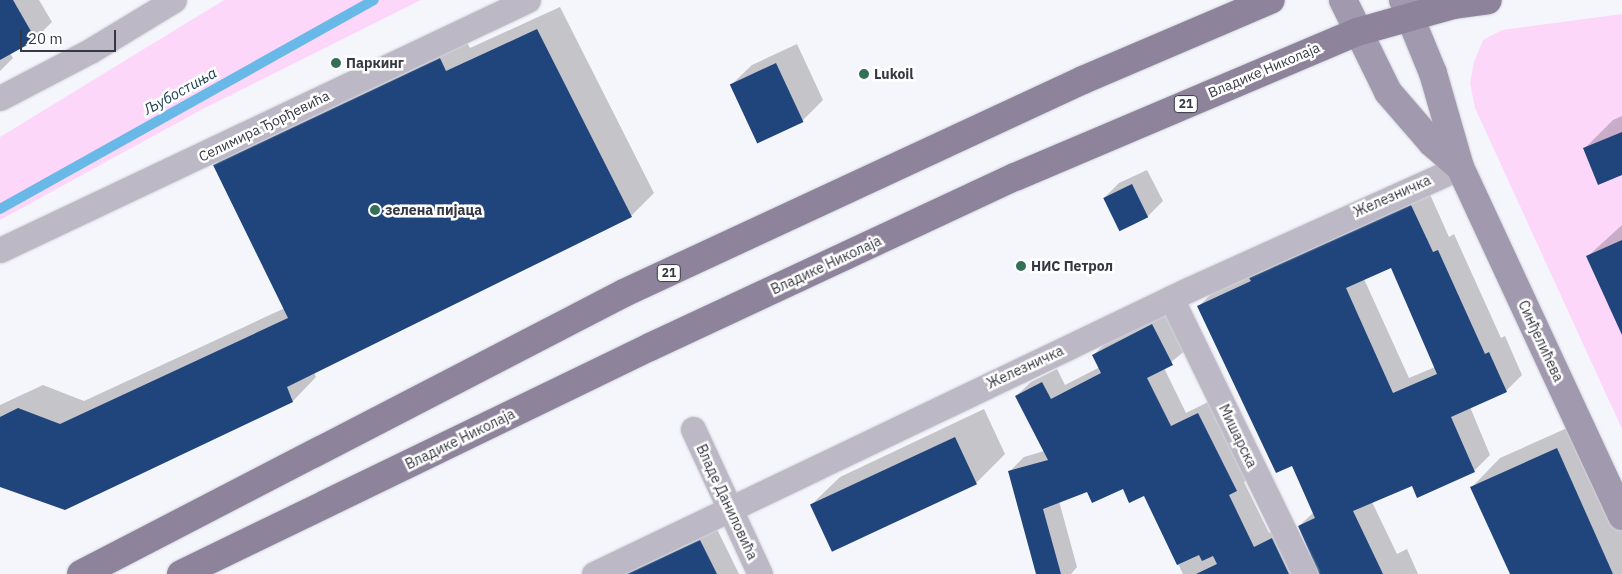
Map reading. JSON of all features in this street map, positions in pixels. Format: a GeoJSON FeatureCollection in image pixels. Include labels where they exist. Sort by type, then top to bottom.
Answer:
{"type":"FeatureCollection","features":[{"type":"Feature","properties":{"kind":"main road","name":"21"},"geometry":{"type":"LineString","coordinates":[[81,574],[624,293],[1074,84],[1271,0]]}},
{"type":"Feature","properties":{"kind":"main road","name":"Синђелићева"},"geometry":{"type":"LineString","coordinates":[[1343,0],[1388,92],[1432,143],[1460,167]]}},
{"type":"Feature","properties":{"kind":"main road","name":"Владике Николаја"},"geometry":{"type":"LineString","coordinates":[[181,574],[643,350],[954,206],[1407,9],[1488,0]]}},
{"type":"Feature","properties":{"kind":"main road","name":"Синђелићева"},"geometry":{"type":"LineString","coordinates":[[1407,9],[1433,73],[1460,167],[1622,516]]}},
{"type":"Feature","properties":{"kind":"street"},"geometry":{"type":"LineString","coordinates":[[0,98],[90,51],[174,0]]}},
{"type":"Feature","properties":{"kind":"street","name":"Селимира Ђорђевића"},"geometry":{"type":"LineString","coordinates":[[0,250],[528,0]]}},
{"type":"Feature","properties":{"kind":"street","name":"Железничка"},"geometry":{"type":"LineString","coordinates":[[594,574],[728,507],[1171,298],[1460,167]]}},
{"type":"Feature","properties":{"kind":"street","name":"Мишарска"},"geometry":{"type":"LineString","coordinates":[[1171,298],[1305,574]]}},
{"type":"Feature","properties":{"kind":"street","name":"Владе Даниловића"},"geometry":{"type":"LineString","coordinates":[[694,429],[760,574]]}},
{"type":"Feature","properties":{"kind":"shaded area"},"geometry":{"type":"Polygon","coordinates":[[[224,0],[421,0],[199,111],[0,220],[0,137],[224,0]]]}},
{"type":"Feature","properties":{"kind":"shaded area"},"geometry":{"type":"Polygon","coordinates":[[[1622,14],[1622,429],[1475,108],[1470,83],[1474,62],[1483,40],[1502,30],[1622,14]]]}},
{"type":"Feature","properties":{"kind":"building"},"geometry":{"type":"Polygon","coordinates":[[[0,0],[13,0],[36,40],[0,60],[0,0]]]}},
{"type":"Feature","properties":{"kind":"building"},"geometry":{"type":"Polygon","coordinates":[[[537,29],[632,217],[287,387],[293,402],[65,510],[0,487],[0,417],[18,408],[60,424],[288,318],[213,165],[440,58],[446,71],[537,29]]]}},
{"type":"Feature","properties":{"kind":"building"},"geometry":{"type":"Polygon","coordinates":[[[776,63],[803,122],[757,143],[730,85],[776,63]]]}},
{"type":"Feature","properties":{"kind":"building"},"geometry":{"type":"Polygon","coordinates":[[[1622,132],[1622,175],[1598,185],[1583,148],[1622,132]]]}},
{"type":"Feature","properties":{"kind":"building"},"geometry":{"type":"Polygon","coordinates":[[[1132,184],[1148,217],[1119,231],[1103,198],[1132,184]]]}},
{"type":"Feature","properties":{"kind":"building"},"geometry":{"type":"Polygon","coordinates":[[[1411,205],[1433,252],[1438,250],[1485,354],[1489,352],[1507,392],[1451,417],[1475,472],[1417,498],[1412,486],[1353,511],[1383,574],[1319,574],[1298,526],[1315,518],[1292,466],[1276,473],[1197,306],[1251,281],[1249,278],[1411,205]],[[1391,268],[1346,288],[1393,393],[1437,374],[1391,268]]]}},
{"type":"Feature","properties":{"kind":"building"},"geometry":{"type":"Polygon","coordinates":[[[1622,240],[1622,335],[1586,256],[1622,240]]]}},
{"type":"Feature","properties":{"kind":"building"},"geometry":{"type":"Polygon","coordinates":[[[1152,324],[1173,365],[1147,378],[1171,426],[1198,413],[1237,491],[1229,495],[1254,547],[1272,538],[1289,574],[1196,574],[1217,564],[1213,556],[1202,561],[1199,555],[1177,565],[1144,496],[1129,503],[1123,489],[1092,503],[1087,492],[1043,509],[1061,574],[1036,574],[1008,471],[1048,460],[1015,396],[1042,382],[1051,399],[1101,373],[1092,355],[1152,324]]]}},
{"type":"Feature","properties":{"kind":"building"},"geometry":{"type":"Polygon","coordinates":[[[955,437],[977,484],[832,552],[810,505],[955,437]]]}},
{"type":"Feature","properties":{"kind":"building"},"geometry":{"type":"Polygon","coordinates":[[[1557,448],[1613,574],[1510,574],[1470,487],[1557,448]]]}},
{"type":"Feature","properties":{"kind":"building"},"geometry":{"type":"Polygon","coordinates":[[[700,540],[717,574],[627,574],[700,540]]]}},
{"type":"Feature","properties":{"kind":"waterway","name":"Љубостиња"},"geometry":{"type":"LineString","coordinates":[[0,209],[374,0]]}},
{"type":"Feature","properties":{"kind":"place","name":"Паркинг"},"geometry":{"type":"Point","coordinates":[336,63]}},
{"type":"Feature","properties":{"kind":"place","name":"Lukoil"},"geometry":{"type":"Point","coordinates":[864,74]}},
{"type":"Feature","properties":{"kind":"place","name":"зелена пијаца"},"geometry":{"type":"Point","coordinates":[375,210]}},
{"type":"Feature","properties":{"kind":"place","name":"НИС Петрол"},"geometry":{"type":"Point","coordinates":[1021,266]}}]}
